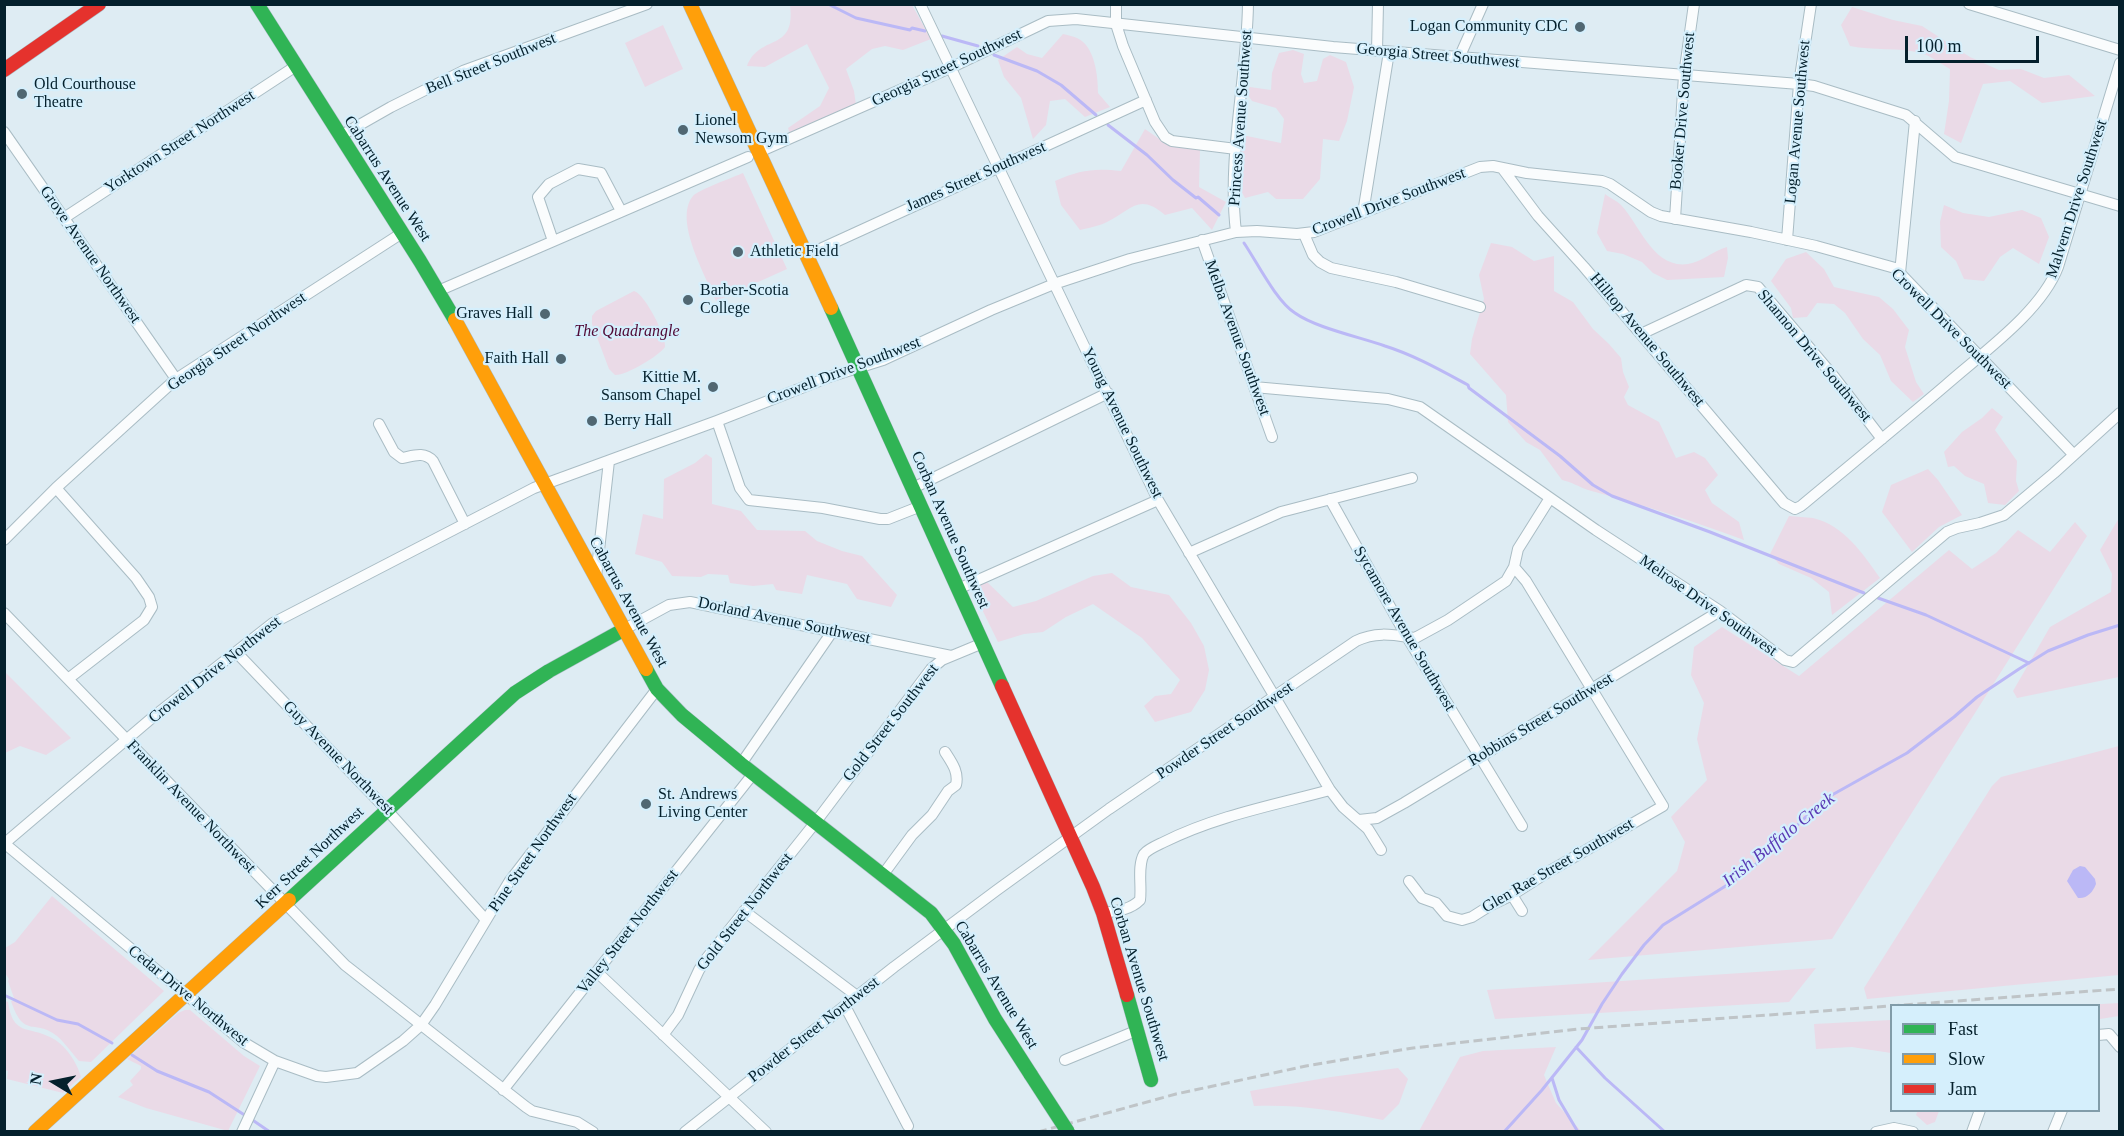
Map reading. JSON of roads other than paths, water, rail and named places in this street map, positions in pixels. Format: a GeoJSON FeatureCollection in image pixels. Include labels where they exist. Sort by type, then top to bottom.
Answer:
{"type":"FeatureCollection","features":[{"type":"Feature","properties":{"kind":"street"},"geometry":{"type":"LineString","coordinates":[[4,70],[99,4]]}},
{"type":"Feature","properties":{"kind":"street","name":"Cabarrus Avenue West"},"geometry":{"type":"LineString","coordinates":[[257,4],[438,291],[657,689],[682,715],[753,774],[931,913],[944,929],[995,1019],[1068,1131]]}},
{"type":"Feature","properties":{"kind":"street","name":"Bell Street Southwest"},"geometry":{"type":"LineString","coordinates":[[340,136],[391,107],[464,71],[647,4]]}},
{"type":"Feature","properties":{"kind":"street","name":"Corban Avenue Southwest"},"geometry":{"type":"LineString","coordinates":[[690,4],[754,154],[807,255],[1071,837],[1102,913],[1151,1080]]}},
{"type":"Feature","properties":{"kind":"street","name":"Young Avenue Southwest"},"geometry":{"type":"LineString","coordinates":[[920,4],[1158,500],[1330,790],[1343,807],[1368,829],[1381,850]]}},
{"type":"Feature","properties":{"kind":"street"},"geometry":{"type":"LineString","coordinates":[[1116,4],[1116,24],[1146,100],[1165,137],[1172,141],[1236,149]]}},
{"type":"Feature","properties":{"kind":"street","name":"Princess Avenue Southwest"},"geometry":{"type":"LineString","coordinates":[[1236,232],[1233,197],[1248,38],[1248,4]]}},
{"type":"Feature","properties":{"kind":"street"},"geometry":{"type":"LineString","coordinates":[[1377,51],[1378,4]]}},
{"type":"Feature","properties":{"kind":"street"},"geometry":{"type":"LineString","coordinates":[[1459,58],[1483,4]]}},
{"type":"Feature","properties":{"kind":"street","name":"Booker Drive Southwest"},"geometry":{"type":"LineString","coordinates":[[1675,219],[1684,75],[1694,4]]}},
{"type":"Feature","properties":{"kind":"street","name":"Logan Avenue Southwest"},"geometry":{"type":"LineString","coordinates":[[1787,240],[1799,84],[1811,4]]}},
{"type":"Feature","properties":{"kind":"street"},"geometry":{"type":"LineString","coordinates":[[1969,4],[2120,50]]}},
{"type":"Feature","properties":{"kind":"street","name":"Georgia Street Southwest"},"geometry":{"type":"LineString","coordinates":[[438,291],[950,68],[1048,21],[1076,19],[1377,51],[1799,84],[1906,115],[1955,157],[2120,206]]}},
{"type":"Feature","properties":{"kind":"street"},"geometry":{"type":"LineString","coordinates":[[1363,213],[1389,52]]}},
{"type":"Feature","properties":{"kind":"street","name":"Malvern Drive Southwest"},"geometry":{"type":"LineString","coordinates":[[1795,509],[1980,356],[2045,294],[2058,267],[2120,63]]}},
{"type":"Feature","properties":{"kind":"street","name":"Yorktown Street Northwest"},"geometry":{"type":"LineString","coordinates":[[63,218],[296,66]]}},
{"type":"Feature","properties":{"kind":"street","name":"James Street Southwest"},"geometry":{"type":"LineString","coordinates":[[807,255],[1146,100]]}},
{"type":"Feature","properties":{"kind":"street"},"geometry":{"type":"LineString","coordinates":[[1900,273],[1915,121]]}},
{"type":"Feature","properties":{"kind":"street","name":"Grove Avenue Northwest"},"geometry":{"type":"LineString","coordinates":[[4,132],[176,379]]}},
{"type":"Feature","properties":{"kind":"street","name":"Crowell Drive Southwest"},"geometry":{"type":"LineString","coordinates":[[545,484],[858,367],[883,360],[1054,284],[1130,259],[1236,232],[1304,234],[1480,167],[1602,181],[1652,212],[1675,219],[1787,240],[1886,264],[1900,273],[2073,455]]}},
{"type":"Feature","properties":{"kind":"street","name":"Hilltop Avenue Southwest"},"geometry":{"type":"LineString","coordinates":[[1502,168],[1538,216],[1784,503],[1795,509]]}},
{"type":"Feature","properties":{"kind":"street"},"geometry":{"type":"LineString","coordinates":[[553,241],[538,197],[549,184],[578,169],[601,173],[621,212]]}},
{"type":"Feature","properties":{"kind":"street","name":"Georgia Street Northwest"},"geometry":{"type":"LineString","coordinates":[[4,540],[56,488],[176,379],[402,233]]}},
{"type":"Feature","properties":{"kind":"street"},"geometry":{"type":"LineString","coordinates":[[1304,234],[1313,255],[1331,268],[1396,282],[1480,307]]}},
{"type":"Feature","properties":{"kind":"street","name":"Melba Avenue Southwest"},"geometry":{"type":"LineString","coordinates":[[1202,240],[1272,436]]}},
{"type":"Feature","properties":{"kind":"street","name":"Shannon Drive Southwest"},"geometry":{"type":"LineString","coordinates":[[1641,334],[1746,285],[1758,287],[1828,369],[1882,439]]}},
{"type":"Feature","properties":{"kind":"street","name":"Melrose Drive Southwest"},"geometry":{"type":"LineString","coordinates":[[1254,387],[1388,399],[1413,404],[1720,611],[1785,660],[1793,662],[1947,532],[2004,515],[2120,413]]}},
{"type":"Feature","properties":{"kind":"street"},"geometry":{"type":"LineString","coordinates":[[913,488],[1108,393]]}},
{"type":"Feature","properties":{"kind":"street"},"geometry":{"type":"LineString","coordinates":[[717,421],[740,488],[749,500],[823,508],[880,519],[888,519],[921,506]]}},
{"type":"Feature","properties":{"kind":"street"},"geometry":{"type":"LineString","coordinates":[[379,424],[394,452],[402,458],[423,454],[429,456],[465,524]]}},
{"type":"Feature","properties":{"kind":"street"},"geometry":{"type":"LineString","coordinates":[[596,578],[609,461]]}},
{"type":"Feature","properties":{"kind":"street"},"geometry":{"type":"LineString","coordinates":[[1188,553],[1265,517],[1412,478]]}},
{"type":"Feature","properties":{"kind":"street","name":"Crowell Drive Northwest"},"geometry":{"type":"LineString","coordinates":[[5,843],[126,740],[273,623],[545,484]]}},
{"type":"Feature","properties":{"kind":"street"},"geometry":{"type":"LineString","coordinates":[[56,488],[141,584],[152,607],[144,620],[68,679]]}},
{"type":"Feature","properties":{"kind":"street"},"geometry":{"type":"LineString","coordinates":[[1550,498],[1518,549],[1514,567],[1526,581],[1593,689]]}},
{"type":"Feature","properties":{"kind":"street"},"geometry":{"type":"LineString","coordinates":[[958,589],[1158,500]]}},
{"type":"Feature","properties":{"kind":"street","name":"Sycamore Avenue Southwest"},"geometry":{"type":"LineString","coordinates":[[1330,500],[1407,637],[1522,826]]}},
{"type":"Feature","properties":{"kind":"street","name":"Powder Street Southwest"},"geometry":{"type":"LineString","coordinates":[[944,929],[1071,837],[1356,641],[1368,635],[1398,634],[1415,638],[1448,620],[1506,581],[1514,567]]}},
{"type":"Feature","properties":{"kind":"street","name":"Dorland Avenue Southwest"},"geometry":{"type":"LineString","coordinates":[[623,630],[659,609],[676,603],[696,602],[951,656]]}},
{"type":"Feature","properties":{"kind":"street","name":"Robbins Street Southwest"},"geometry":{"type":"LineString","coordinates":[[1359,820],[1377,818],[1720,611]]}},
{"type":"Feature","properties":{"kind":"street","name":"Franklin Avenue Northwest"},"geometry":{"type":"LineString","coordinates":[[4,613],[345,965],[532,1111],[577,1122],[593,1131]]}},
{"type":"Feature","properties":{"kind":"street","name":"Kerr Street Northwest"},"geometry":{"type":"LineString","coordinates":[[35,1131],[515,693],[549,671],[623,630]]}},
{"type":"Feature","properties":{"kind":"street"},"geometry":{"type":"LineString","coordinates":[[741,764],[832,632]]}},
{"type":"Feature","properties":{"kind":"street","name":"Gold Street Southwest"},"geometry":{"type":"LineString","coordinates":[[815,823],[931,669],[942,660],[983,643]]}},
{"type":"Feature","properties":{"kind":"street","name":"Guy Avenue Northwest"},"geometry":{"type":"LineString","coordinates":[[236,652],[387,810],[486,920]]}},
{"type":"Feature","properties":{"kind":"street","name":"Pine Street Northwest"},"geometry":{"type":"LineString","coordinates":[[420,1025],[435,1005],[509,882],[657,689]]}},
{"type":"Feature","properties":{"kind":"street","name":"Glen Rae Street Southwest"},"geometry":{"type":"LineString","coordinates":[[1409,881],[1422,898],[1436,903],[1447,916],[1462,920],[1512,895],[1663,806],[1593,689]]}},
{"type":"Feature","properties":{"kind":"street"},"geometry":{"type":"LineString","coordinates":[[882,876],[912,835],[932,815],[948,791],[956,785],[958,777],[945,752]]}},
{"type":"Feature","properties":{"kind":"street","name":"Valley Street Northwest"},"geometry":{"type":"LineString","coordinates":[[503,1090],[753,774]]}},
{"type":"Feature","properties":{"kind":"street"},"geometry":{"type":"LineString","coordinates":[[1102,913],[1125,909],[1140,900],[1142,861],[1145,854],[1158,845],[1184,832],[1220,819],[1330,790]]}},
{"type":"Feature","properties":{"kind":"street","name":"Gold Street Northwest"},"geometry":{"type":"LineString","coordinates":[[663,1035],[678,1015],[702,965],[815,823]]}},
{"type":"Feature","properties":{"kind":"street","name":"Cedar Drive Northwest"},"geometry":{"type":"LineString","coordinates":[[5,843],[243,1042],[275,1061],[317,1076],[357,1073],[403,1041],[420,1025]]}},
{"type":"Feature","properties":{"kind":"street"},"geometry":{"type":"LineString","coordinates":[[1512,895],[1522,911]]}},
{"type":"Feature","properties":{"kind":"street"},"geometry":{"type":"LineString","coordinates":[[744,910],[858,996]]}},
{"type":"Feature","properties":{"kind":"street","name":"Powder Street Northwest"},"geometry":{"type":"LineString","coordinates":[[686,1131],[944,929]]}},
{"type":"Feature","properties":{"kind":"street"},"geometry":{"type":"LineString","coordinates":[[597,972],[766,1131]]}},
{"type":"Feature","properties":{"kind":"street"},"geometry":{"type":"LineString","coordinates":[[845,1006],[908,1126]]}},
{"type":"Feature","properties":{"kind":"street"},"geometry":{"type":"LineString","coordinates":[[1065,1060],[1138,1030]]}},
{"type":"Feature","properties":{"kind":"street"},"geometry":{"type":"LineString","coordinates":[[2100,1035],[2109,1034],[2120,1047]]}},
{"type":"Feature","properties":{"kind":"street"},"geometry":{"type":"LineString","coordinates":[[243,1129],[275,1061]]}},
{"type":"Feature","properties":{"kind":"street"},"geometry":{"type":"LineString","coordinates":[[1972,1131],[1979,1112]]}},
{"type":"Feature","properties":{"kind":"street"},"geometry":{"type":"LineString","coordinates":[[2053,1131],[2061,1112]]}},
{"type":"Feature","properties":{"kind":"street"},"geometry":{"type":"LineString","coordinates":[[1876,1131],[1894,1128],[1913,1131]]}},
{"type":"Feature","properties":{"kind":"water"},"geometry":{"type":"Polygon","coordinates":[[[2080,866],[2085,867],[2095,879],[2096,884],[2089,894],[2078,898],[2067,881],[2073,870],[2080,866]]]}},
{"type":"Feature","properties":{"kind":"waterway"},"geometry":{"type":"LineString","coordinates":[[828,4],[856,18],[925,31]]}},
{"type":"Feature","properties":{"kind":"waterway"},"geometry":{"type":"LineString","coordinates":[[942,36],[978,46]]}},
{"type":"Feature","properties":{"kind":"waterway"},"geometry":{"type":"LineString","coordinates":[[994,55],[1037,71],[1061,85],[1096,115]]}},
{"type":"Feature","properties":{"kind":"waterway"},"geometry":{"type":"LineString","coordinates":[[1108,125],[1219,215]]}},
{"type":"Feature","properties":{"kind":"waterway"},"geometry":{"type":"LineString","coordinates":[[1244,243],[1274,291],[1295,313],[1326,328],[1407,354],[1468,385],[1560,456],[1593,485],[1612,496],[1864,593]]}},
{"type":"Feature","properties":{"kind":"waterway"},"geometry":{"type":"LineString","coordinates":[[1878,598],[1926,615],[2029,663]]}},
{"type":"Feature","properties":{"kind":"waterway","name":"Irish Buffalo Creek"},"geometry":{"type":"LineString","coordinates":[[1504,1132],[1542,1090],[1582,1040],[1622,974],[1663,925],[1740,877],[1765,857],[1823,800],[1907,753],[1977,697],[2019,669],[2048,651],[2120,625]]}},
{"type":"Feature","properties":{"kind":"waterway"},"geometry":{"type":"LineString","coordinates":[[4,995],[57,1020],[78,1024],[112,1043]]}},
{"type":"Feature","properties":{"kind":"waterway"},"geometry":{"type":"LineString","coordinates":[[1576,1047],[1605,1078],[1665,1132]]}},
{"type":"Feature","properties":{"kind":"waterway"},"geometry":{"type":"LineString","coordinates":[[132,1055],[157,1071],[209,1092],[246,1116]]}},
{"type":"Feature","properties":{"kind":"waterway"},"geometry":{"type":"LineString","coordinates":[[1552,1078],[1559,1100],[1578,1132]]}},
{"type":"Feature","properties":{"kind":"waterway"},"geometry":{"type":"LineString","coordinates":[[251,1119],[270,1132]]}},
{"type":"Feature","properties":{"kind":"railway"},"geometry":{"type":"LineString","coordinates":[[1917,1004],[2120,989]]}},
{"type":"Feature","properties":{"kind":"railway"},"geometry":{"type":"LineString","coordinates":[[1038,1132],[1176,1094],[1306,1066],[1413,1048],[1578,1029],[1890,1006]]}},
{"type":"Feature","properties":{"kind":"place","name":"Logan Community CDC"},"geometry":{"type":"Point","coordinates":[1580,27]}},
{"type":"Feature","properties":{"kind":"place","name":"Old Courthouse Theatre"},"geometry":{"type":"Point","coordinates":[22,94]}},
{"type":"Feature","properties":{"kind":"place","name":"Lionel Newsom Gym"},"geometry":{"type":"Point","coordinates":[683,130]}},
{"type":"Feature","properties":{"kind":"place","name":"Athletic Field"},"geometry":{"type":"Point","coordinates":[738,252]}},
{"type":"Feature","properties":{"kind":"place","name":"Barber-Scotia College"},"geometry":{"type":"Point","coordinates":[688,300]}},
{"type":"Feature","properties":{"kind":"place","name":"Graves Hall"},"geometry":{"type":"Point","coordinates":[545,314]}},
{"type":"Feature","properties":{"kind":"place","name":"Faith Hall"},"geometry":{"type":"Point","coordinates":[561,359]}},
{"type":"Feature","properties":{"kind":"place","name":"Kittie M. Sansom Chapel"},"geometry":{"type":"Point","coordinates":[713,387]}},
{"type":"Feature","properties":{"kind":"place","name":"Berry Hall"},"geometry":{"type":"Point","coordinates":[592,421]}},
{"type":"Feature","properties":{"kind":"place","name":"St. Andrews Living Center"},"geometry":{"type":"Point","coordinates":[646,804]}},
{"type":"Feature","properties":{"kind":"park label","name":"The Quadrangle"},"geometry":{"type":"Point","coordinates":[627,332]}}]}
